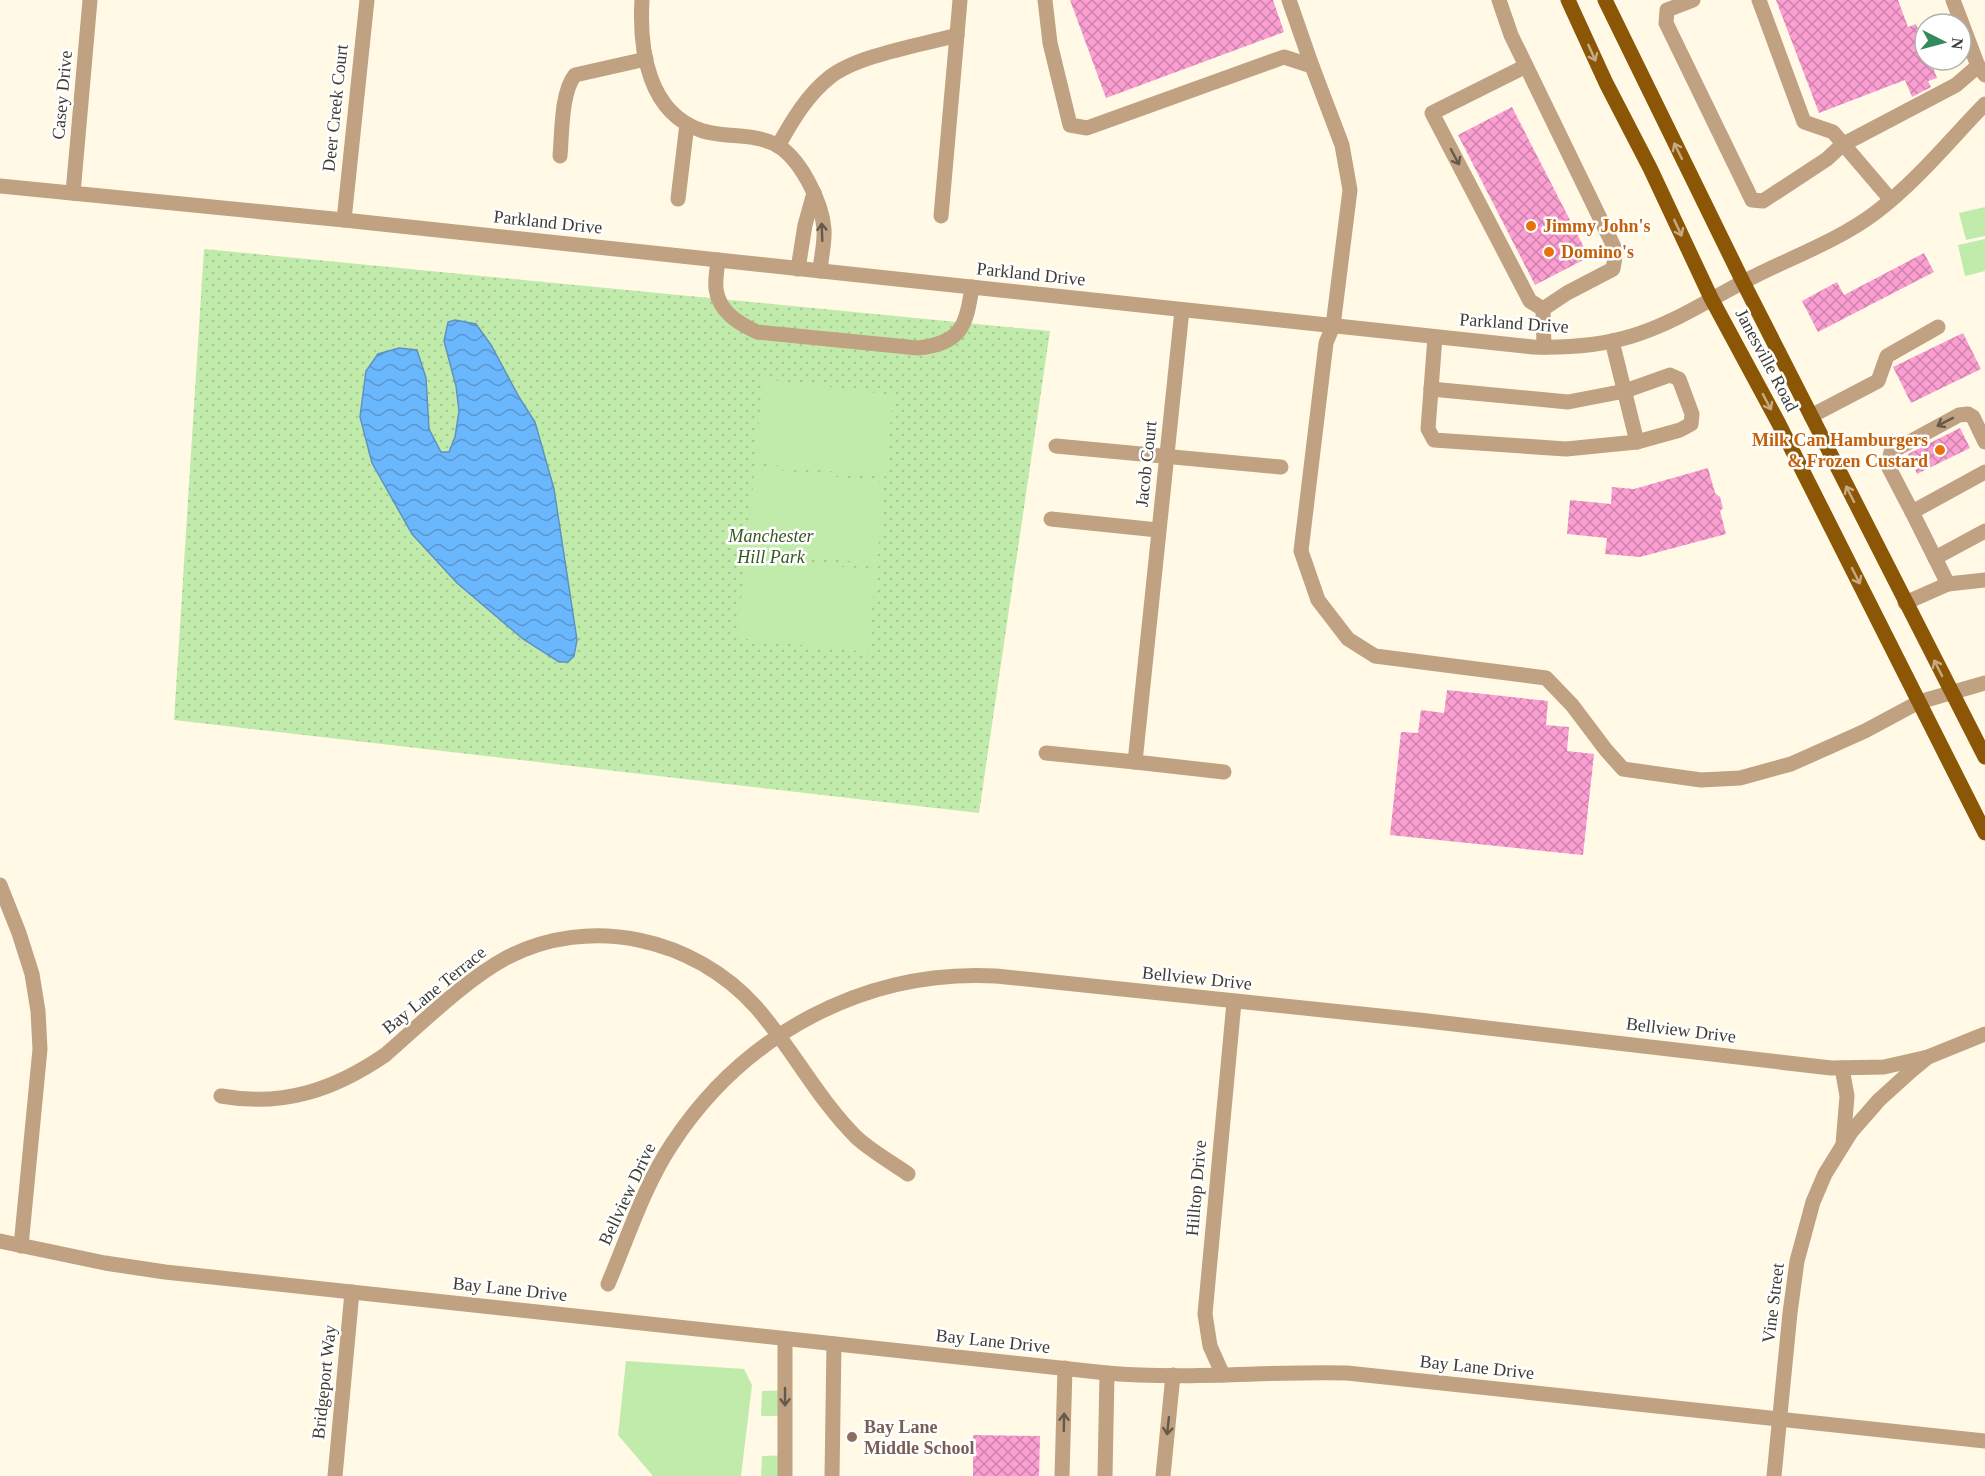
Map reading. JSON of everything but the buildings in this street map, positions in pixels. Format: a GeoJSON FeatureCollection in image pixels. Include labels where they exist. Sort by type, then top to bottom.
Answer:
{"type":"FeatureCollection","features":[{"type":"Feature","properties":{"kind":"main road","name":"Janesville Road"},"geometry":{"type":"LineString","coordinates":[[1568,0],[1606,84],[1650,168],[1711,298],[1779,424],[1985,833]]}},
{"type":"Feature","properties":{"kind":"main road","name":"Janesville Road"},"geometry":{"type":"LineString","coordinates":[[1608,1],[1743,282],[1985,757]]}},
{"type":"Feature","properties":{"kind":"street","name":"Casey Drive"},"geometry":{"type":"LineString","coordinates":[[73,193],[90,0]]}},
{"type":"Feature","properties":{"kind":"street","name":"Deer Creek Court"},"geometry":{"type":"LineString","coordinates":[[344,220],[367,0]]}},
{"type":"Feature","properties":{"kind":"street"},"geometry":{"type":"LineString","coordinates":[[642,0],[643,41],[650,78],[660,99],[674,116],[701,131],[759,138],[788,153],[800,167],[814,193],[824,228],[820,271]]}},
{"type":"Feature","properties":{"kind":"street"},"geometry":{"type":"LineString","coordinates":[[941,216],[960,0]]}},
{"type":"Feature","properties":{"kind":"street"},"geometry":{"type":"LineString","coordinates":[[1045,0],[1050,43],[1070,125],[1087,128],[1284,57],[1312,66]]}},
{"type":"Feature","properties":{"kind":"street"},"geometry":{"type":"LineString","coordinates":[[1289,0],[1342,145],[1350,190],[1333,326],[1326,343],[1301,551],[1318,600],[1348,639],[1375,657],[1546,678],[1572,705],[1623,769],[1701,780],[1740,778],[1791,764],[1865,731],[1919,702],[1985,683]]}},
{"type":"Feature","properties":{"kind":"street"},"geometry":{"type":"LineString","coordinates":[[1499,0],[1510,35],[1616,251],[1613,269],[1567,293],[1543,309]]}},
{"type":"Feature","properties":{"kind":"street"},"geometry":{"type":"LineString","coordinates":[[1693,0],[1667,10],[1666,23],[1752,200],[1763,201],[1827,159],[1842,145],[1982,70],[1953,0]]}},
{"type":"Feature","properties":{"kind":"street"},"geometry":{"type":"LineString","coordinates":[[1759,0],[1804,122],[1833,132],[1891,200]]}},
{"type":"Feature","properties":{"kind":"street"},"geometry":{"type":"LineString","coordinates":[[778,146],[793,118],[831,76],[859,61],[957,36]]}},
{"type":"Feature","properties":{"kind":"street"},"geometry":{"type":"LineString","coordinates":[[560,156],[566,92],[575,75],[646,59]]}},
{"type":"Feature","properties":{"kind":"street"},"geometry":{"type":"LineString","coordinates":[[1526,66],[1432,113],[1530,301],[1543,309]]}},
{"type":"Feature","properties":{"kind":"street","name":"Parkland Drive"},"geometry":{"type":"LineString","coordinates":[[0,186],[344,220],[1435,337],[1544,347],[1575,347],[1633,336],[1680,317],[1711,298],[1844,233],[1891,200],[1934,160],[1985,104]]}},
{"type":"Feature","properties":{"kind":"street"},"geometry":{"type":"LineString","coordinates":[[678,199],[687,124]]}},
{"type":"Feature","properties":{"kind":"street"},"geometry":{"type":"LineString","coordinates":[[798,269],[804,225],[814,193]]}},
{"type":"Feature","properties":{"kind":"street"},"geometry":{"type":"LineString","coordinates":[[718,260],[716,289],[723,308],[737,322],[757,332],[918,348],[939,346],[955,336],[964,322],[972,287]]}},
{"type":"Feature","properties":{"kind":"street"},"geometry":{"type":"LineString","coordinates":[[1543,309],[1544,347]]}},
{"type":"Feature","properties":{"kind":"street","name":"Jacob Court"},"geometry":{"type":"LineString","coordinates":[[1135,762],[1182,310]]}},
{"type":"Feature","properties":{"kind":"street"},"geometry":{"type":"LineString","coordinates":[[1810,416],[1878,381],[1887,356],[1938,327]]}},
{"type":"Feature","properties":{"kind":"street"},"geometry":{"type":"LineString","coordinates":[[1431,389],[1568,402],[1625,392],[1670,375],[1679,380],[1692,414],[1691,424],[1680,430],[1637,442],[1566,449],[1434,440],[1428,429],[1431,389],[1435,337]]}},
{"type":"Feature","properties":{"kind":"street"},"geometry":{"type":"LineString","coordinates":[[1612,341],[1637,442]]}},
{"type":"Feature","properties":{"kind":"street"},"geometry":{"type":"LineString","coordinates":[[1948,584],[1888,466],[1891,452],[1959,415],[1968,414],[1973,417],[1985,442]]}},
{"type":"Feature","properties":{"kind":"street"},"geometry":{"type":"LineString","coordinates":[[1056,446],[1281,467]]}},
{"type":"Feature","properties":{"kind":"street"},"geometry":{"type":"LineString","coordinates":[[1911,512],[1985,472]]}},
{"type":"Feature","properties":{"kind":"street"},"geometry":{"type":"LineString","coordinates":[[1051,519],[1158,530]]}},
{"type":"Feature","properties":{"kind":"street"},"geometry":{"type":"LineString","coordinates":[[1935,558],[1985,531]]}},
{"type":"Feature","properties":{"kind":"street"},"geometry":{"type":"LineString","coordinates":[[1905,603],[1948,584],[1985,580]]}},
{"type":"Feature","properties":{"kind":"street"},"geometry":{"type":"LineString","coordinates":[[1046,753],[1224,772]]}},
{"type":"Feature","properties":{"kind":"street"},"geometry":{"type":"LineString","coordinates":[[0,885],[20,933],[32,974],[38,1011],[40,1049],[21,1246]]}},
{"type":"Feature","properties":{"kind":"street","name":"Bay Lane Terrace"},"geometry":{"type":"LineString","coordinates":[[221,1096],[266,1101],[298,1096],[335,1083],[385,1055],[471,982],[498,963],[532,948],[576,937],[614,936],[674,949],[700,961],[728,981],[749,1000],[857,1138],[908,1174]]}},
{"type":"Feature","properties":{"kind":"street","name":"Bellview Drive"},"geometry":{"type":"LineString","coordinates":[[608,1284],[653,1178],[693,1115],[717,1087],[744,1061],[777,1035],[830,1006],[860,994],[897,984],[958,976],[996,976],[1419,1020],[1842,1068],[1884,1067],[1928,1057]]}},
{"type":"Feature","properties":{"kind":"street","name":"Hilltop Drive"},"geometry":{"type":"LineString","coordinates":[[1224,1375],[1210,1346],[1205,1327],[1205,1314],[1234,1002]]}},
{"type":"Feature","properties":{"kind":"street","name":"Vine Street"},"geometry":{"type":"LineString","coordinates":[[1774,1476],[1790,1313],[1799,1251],[1813,1202],[1825,1174],[1843,1144],[1879,1100],[1928,1057],[1985,1034]]}},
{"type":"Feature","properties":{"kind":"street","name":"Vine Street"},"geometry":{"type":"LineString","coordinates":[[1842,1068],[1847,1096],[1843,1144]]}},
{"type":"Feature","properties":{"kind":"street","name":"Bay Lane Drive"},"geometry":{"type":"LineString","coordinates":[[0,1241],[105,1263],[165,1272],[1107,1373],[1139,1376],[1347,1373],[1985,1441]]}},
{"type":"Feature","properties":{"kind":"street","name":"Bridgeport Way"},"geometry":{"type":"LineString","coordinates":[[335,1476],[352,1292]]}},
{"type":"Feature","properties":{"kind":"street"},"geometry":{"type":"LineString","coordinates":[[785,1338],[785,1476]]}},
{"type":"Feature","properties":{"kind":"street"},"geometry":{"type":"LineString","coordinates":[[832,1476],[834,1344]]}},
{"type":"Feature","properties":{"kind":"street"},"geometry":{"type":"LineString","coordinates":[[1062,1476],[1065,1368]]}},
{"type":"Feature","properties":{"kind":"street"},"geometry":{"type":"LineString","coordinates":[[1105,1476],[1107,1373]]}},
{"type":"Feature","properties":{"kind":"street"},"geometry":{"type":"LineString","coordinates":[[1162,1476],[1173,1375]]}},
{"type":"Feature","properties":{"kind":"green space"},"geometry":{"type":"Polygon","coordinates":[[[1985,207],[1985,236],[1966,240],[1959,213],[1985,207]]]}},
{"type":"Feature","properties":{"kind":"green space"},"geometry":{"type":"Polygon","coordinates":[[[1985,239],[1985,271],[1965,276],[1958,245],[1985,239]]]}},
{"type":"Feature","properties":{"kind":"green space","name":"Manchester Hill Park"},"geometry":{"type":"Polygon","coordinates":[[[204,249],[1050,331],[979,813],[174,720],[204,249]]]}},
{"type":"Feature","properties":{"kind":"green space"},"geometry":{"type":"Polygon","coordinates":[[[763,379],[893,395],[885,477],[755,463],[763,379]]]}},
{"type":"Feature","properties":{"kind":"green space"},"geometry":{"type":"Polygon","coordinates":[[[755,467],[884,483],[877,564],[746,550],[755,467]]]}},
{"type":"Feature","properties":{"kind":"green space"},"geometry":{"type":"Polygon","coordinates":[[[746,555],[876,571],[868,652],[737,638],[746,555]]]}},
{"type":"Feature","properties":{"kind":"green space"},"geometry":{"type":"Polygon","coordinates":[[[626,1361],[744,1369],[752,1385],[741,1476],[653,1476],[618,1435],[626,1361]]]}},
{"type":"Feature","properties":{"kind":"green space"},"geometry":{"type":"Polygon","coordinates":[[[791,1390],[791,1416],[761,1416],[762,1391],[791,1390]]]}},
{"type":"Feature","properties":{"kind":"green space"},"geometry":{"type":"Polygon","coordinates":[[[791,1455],[791,1476],[761,1476],[762,1456],[791,1455]]]}},
{"type":"Feature","properties":{"kind":"water"},"geometry":{"type":"Polygon","coordinates":[[[455,320],[476,324],[491,345],[535,422],[554,489],[577,640],[574,656],[568,662],[559,662],[523,639],[457,583],[412,534],[372,463],[360,417],[366,371],[378,354],[399,348],[417,350],[426,378],[429,429],[441,452],[449,452],[455,437],[459,411],[456,386],[444,341],[448,322],[455,320]]]}},
{"type":"Feature","properties":{"kind":"place","name":"Jimmy John's"},"geometry":{"type":"Point","coordinates":[1531,226]}},
{"type":"Feature","properties":{"kind":"place","name":"Domino's"},"geometry":{"type":"Point","coordinates":[1549,252]}},
{"type":"Feature","properties":{"kind":"place","name":"Milk Can Hamburgers & Frozen Custard"},"geometry":{"type":"Point","coordinates":[1940,450]}},
{"type":"Feature","properties":{"kind":"place","name":"Bay Lane Middle School"},"geometry":{"type":"Point","coordinates":[852,1437]}}]}
